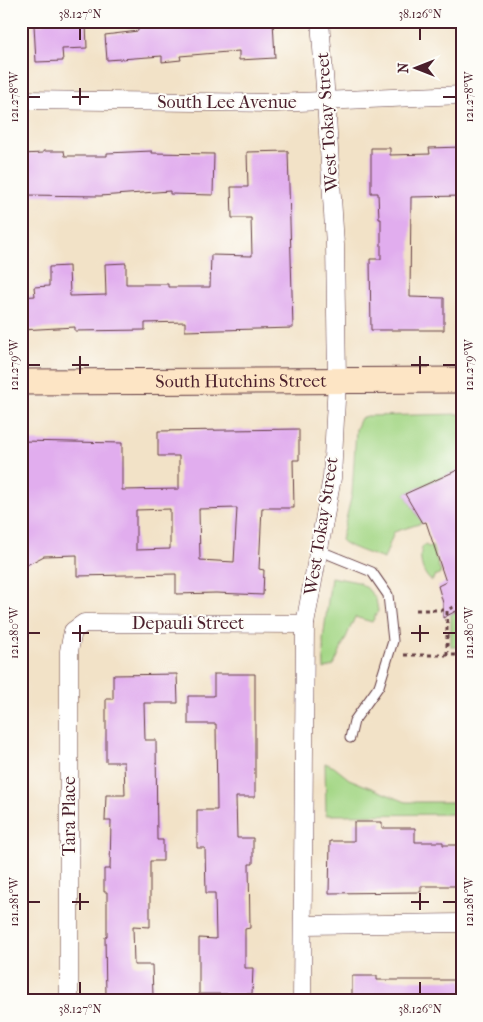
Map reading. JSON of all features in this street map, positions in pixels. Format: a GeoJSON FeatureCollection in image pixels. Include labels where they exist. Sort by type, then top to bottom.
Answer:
{"type":"FeatureCollection","features":[{"type":"Feature","properties":{"kind":"main road","name":"South Hutchins Street"},"geometry":{"type":"LineString","coordinates":[[21,382],[462,380]]}},
{"type":"Feature","properties":{"kind":"street","name":"West Tokay Street"},"geometry":{"type":"LineString","coordinates":[[302,1001],[305,624],[332,478],[337,380],[335,245],[320,21]]}},
{"type":"Feature","properties":{"kind":"street","name":"South Lee Avenue"},"geometry":{"type":"LineString","coordinates":[[21,100],[276,103],[462,96]]}},
{"type":"Feature","properties":{"kind":"street","name":"Depauli Street"},"geometry":{"type":"LineString","coordinates":[[73,631],[84,623],[305,624]]}},
{"type":"Feature","properties":{"kind":"street","name":"Tara Place"},"geometry":{"type":"LineString","coordinates":[[69,1001],[69,651],[73,631]]}},
{"type":"Feature","properties":{"kind":"street"},"geometry":{"type":"LineString","coordinates":[[304,925],[462,923]]}},
{"type":"Feature","properties":{"kind":"lane"},"geometry":{"type":"LineString","coordinates":[[318,550],[372,572],[388,595],[393,641],[379,686],[354,721],[350,738]]}},
{"type":"Feature","properties":{"kind":"path"},"geometry":{"type":"LineString","coordinates":[[416,610],[447,610],[462,603]]}},
{"type":"Feature","properties":{"kind":"path"},"geometry":{"type":"LineString","coordinates":[[447,610],[447,655]]}},
{"type":"Feature","properties":{"kind":"path"},"geometry":{"type":"LineString","coordinates":[[388,656],[462,655]]}},
{"type":"Feature","properties":{"kind":"green space"},"geometry":{"type":"Polygon","coordinates":[[[462,414],[462,468],[405,494],[422,523],[394,532],[384,559],[344,543],[341,540],[352,494],[356,429],[361,418],[367,416],[462,414]]]}},
{"type":"Feature","properties":{"kind":"green space"},"geometry":{"type":"Polygon","coordinates":[[[426,545],[428,547],[432,546],[441,573],[434,576],[433,580],[430,580],[427,576],[422,564],[422,547],[426,545]]]}},
{"type":"Feature","properties":{"kind":"green space"},"geometry":{"type":"Polygon","coordinates":[[[331,577],[358,582],[367,588],[376,599],[378,611],[372,622],[355,617],[334,665],[324,669],[323,640],[331,577]]]}},
{"type":"Feature","properties":{"kind":"green space"},"geometry":{"type":"Polygon","coordinates":[[[462,609],[462,647],[451,647],[451,614],[462,609]]]}},
{"type":"Feature","properties":{"kind":"green space"},"geometry":{"type":"Polygon","coordinates":[[[325,763],[334,767],[349,779],[406,802],[462,802],[462,814],[326,815],[325,763]]]}},
{"type":"Feature","properties":{"kind":"building"},"geometry":{"type":"Polygon","coordinates":[[[44,21],[76,21],[76,23],[86,23],[87,48],[62,49],[63,61],[36,62],[34,25],[44,24],[44,21]]]}},
{"type":"Feature","properties":{"kind":"building"},"geometry":{"type":"Polygon","coordinates":[[[138,21],[273,21],[275,58],[239,60],[239,51],[180,56],[181,60],[162,62],[162,56],[107,60],[105,35],[138,31],[138,21]]]}},
{"type":"Feature","properties":{"kind":"building"},"geometry":{"type":"Polygon","coordinates":[[[462,147],[462,196],[411,197],[410,297],[444,298],[444,330],[371,330],[370,259],[381,259],[381,219],[379,219],[378,193],[371,193],[371,148],[390,148],[390,155],[430,154],[429,148],[462,147]]]}},
{"type":"Feature","properties":{"kind":"building"},"geometry":{"type":"Polygon","coordinates":[[[43,151],[64,151],[65,156],[107,156],[107,153],[152,151],[152,153],[214,154],[213,195],[170,194],[170,191],[100,196],[25,195],[25,186],[21,187],[21,154],[43,153],[43,151]]]}},
{"type":"Feature","properties":{"kind":"building"},"geometry":{"type":"Polygon","coordinates":[[[288,151],[293,328],[185,331],[185,322],[145,323],[145,330],[75,331],[75,327],[21,330],[21,297],[35,296],[34,287],[49,286],[49,267],[69,266],[70,296],[106,295],[105,264],[126,263],[126,284],[210,287],[211,255],[252,256],[251,218],[232,218],[231,187],[248,187],[247,152],[288,151]]]}},
{"type":"Feature","properties":{"kind":"building"},"geometry":{"type":"Polygon","coordinates":[[[299,429],[299,460],[293,460],[294,508],[262,508],[259,569],[264,570],[263,595],[176,594],[176,574],[77,576],[77,555],[44,556],[21,568],[21,441],[122,443],[122,490],[179,489],[179,456],[158,456],[158,431],[299,429]],[[237,508],[199,509],[200,560],[234,562],[237,508]],[[170,509],[136,510],[136,550],[170,549],[170,509]]]}},
{"type":"Feature","properties":{"kind":"building"},"geometry":{"type":"Polygon","coordinates":[[[462,468],[462,618],[459,619],[456,611],[443,618],[443,603],[438,586],[446,582],[426,522],[422,523],[405,494],[462,468]]]}},
{"type":"Feature","properties":{"kind":"building"},"geometry":{"type":"Polygon","coordinates":[[[177,674],[178,703],[144,703],[145,740],[156,740],[157,840],[163,840],[163,861],[150,861],[150,927],[133,926],[134,965],[152,965],[153,996],[106,997],[105,937],[107,936],[107,892],[104,892],[104,869],[110,869],[111,821],[105,821],[106,795],[125,795],[124,762],[106,762],[106,699],[113,699],[113,675],[177,674]]]}},
{"type":"Feature","properties":{"kind":"building"},"geometry":{"type":"Polygon","coordinates":[[[214,674],[255,674],[255,797],[236,797],[237,838],[253,838],[253,864],[249,864],[250,928],[245,929],[245,968],[253,968],[252,994],[199,994],[199,938],[216,939],[215,893],[206,893],[205,848],[197,848],[197,810],[217,810],[216,724],[188,724],[188,696],[214,696],[214,674]]]}},
{"type":"Feature","properties":{"kind":"building"},"geometry":{"type":"Polygon","coordinates":[[[354,822],[382,822],[382,828],[415,828],[415,842],[443,842],[443,845],[462,845],[462,886],[421,886],[421,892],[329,893],[330,841],[354,841],[354,822]]]}},
{"type":"Feature","properties":{"kind":"building"},"geometry":{"type":"Polygon","coordinates":[[[352,976],[377,976],[377,980],[462,980],[462,1001],[352,1001],[352,976]]]}}]}
